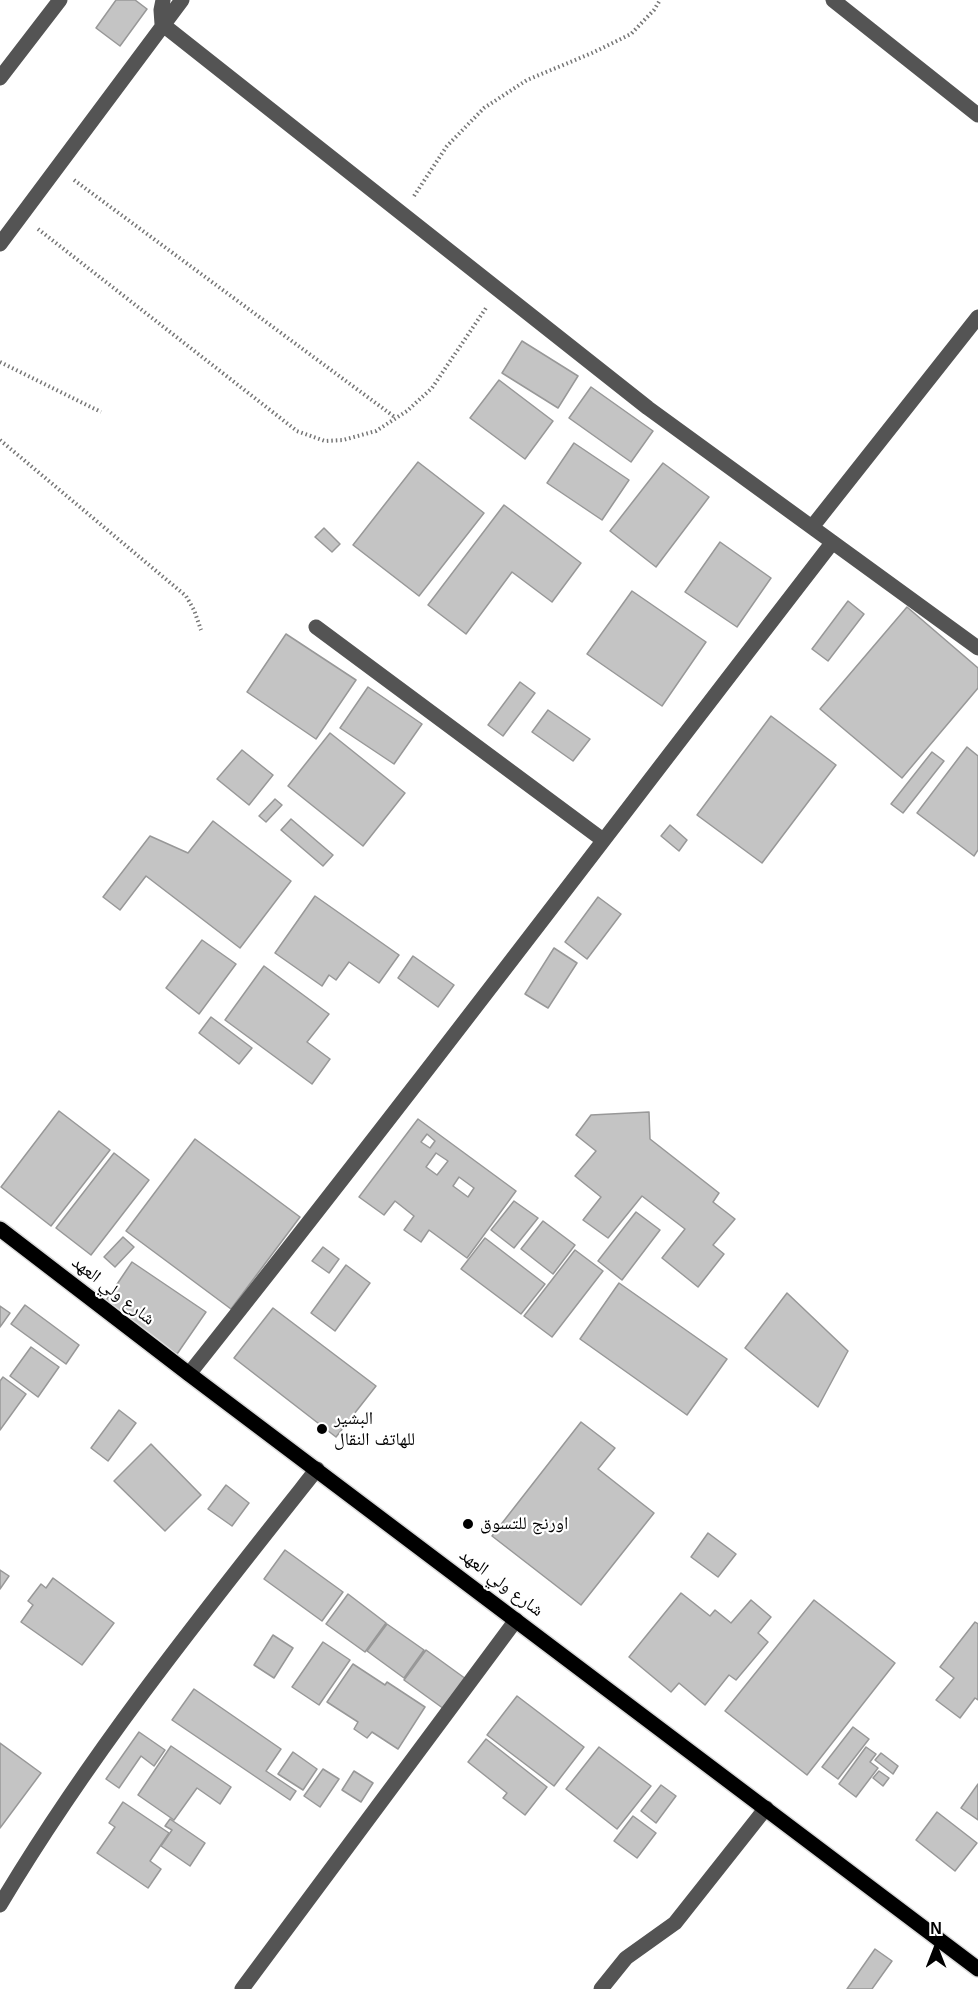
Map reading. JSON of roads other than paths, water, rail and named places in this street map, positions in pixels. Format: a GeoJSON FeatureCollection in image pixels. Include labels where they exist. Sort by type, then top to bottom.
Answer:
{"type":"FeatureCollection","features":[{"type":"Feature","properties":{"kind":"main road","name":"شارع ولي العهد"},"geometry":{"type":"LineString","coordinates":[[0,1229],[978,1969]]}},
{"type":"Feature","properties":{"kind":"street"},"geometry":{"type":"LineString","coordinates":[[0,78],[60,0]]}},
{"type":"Feature","properties":{"kind":"street"},"geometry":{"type":"LineString","coordinates":[[163,0],[162,24],[648,408],[978,648]]}},
{"type":"Feature","properties":{"kind":"street"},"geometry":{"type":"LineString","coordinates":[[0,244],[182,0]]}},
{"type":"Feature","properties":{"kind":"street"},"geometry":{"type":"LineString","coordinates":[[833,0],[978,115]]}},
{"type":"Feature","properties":{"kind":"street"},"geometry":{"type":"LineString","coordinates":[[812,527],[978,317]]}},
{"type":"Feature","properties":{"kind":"street"},"geometry":{"type":"LineString","coordinates":[[189,1374],[342,1182],[832,543]]}},
{"type":"Feature","properties":{"kind":"street"},"geometry":{"type":"LineString","coordinates":[[316,627],[603,840]]}},
{"type":"Feature","properties":{"kind":"street"},"geometry":{"type":"LineString","coordinates":[[0,1905],[22,1868],[122,1722],[317,1469]]}},
{"type":"Feature","properties":{"kind":"street"},"geometry":{"type":"LineString","coordinates":[[242,1989],[516,1620]]}},
{"type":"Feature","properties":{"kind":"street"},"geometry":{"type":"LineString","coordinates":[[601,1989],[626,1958],[675,1923],[766,1808]]}},
{"type":"Feature","properties":{"kind":"place","name":"البشير للهاتف النقال"},"geometry":{"type":"Point","coordinates":[322,1429]}},
{"type":"Feature","properties":{"kind":"place","name":"اورنج للتسوق"},"geometry":{"type":"Point","coordinates":[468,1524]}}]}
